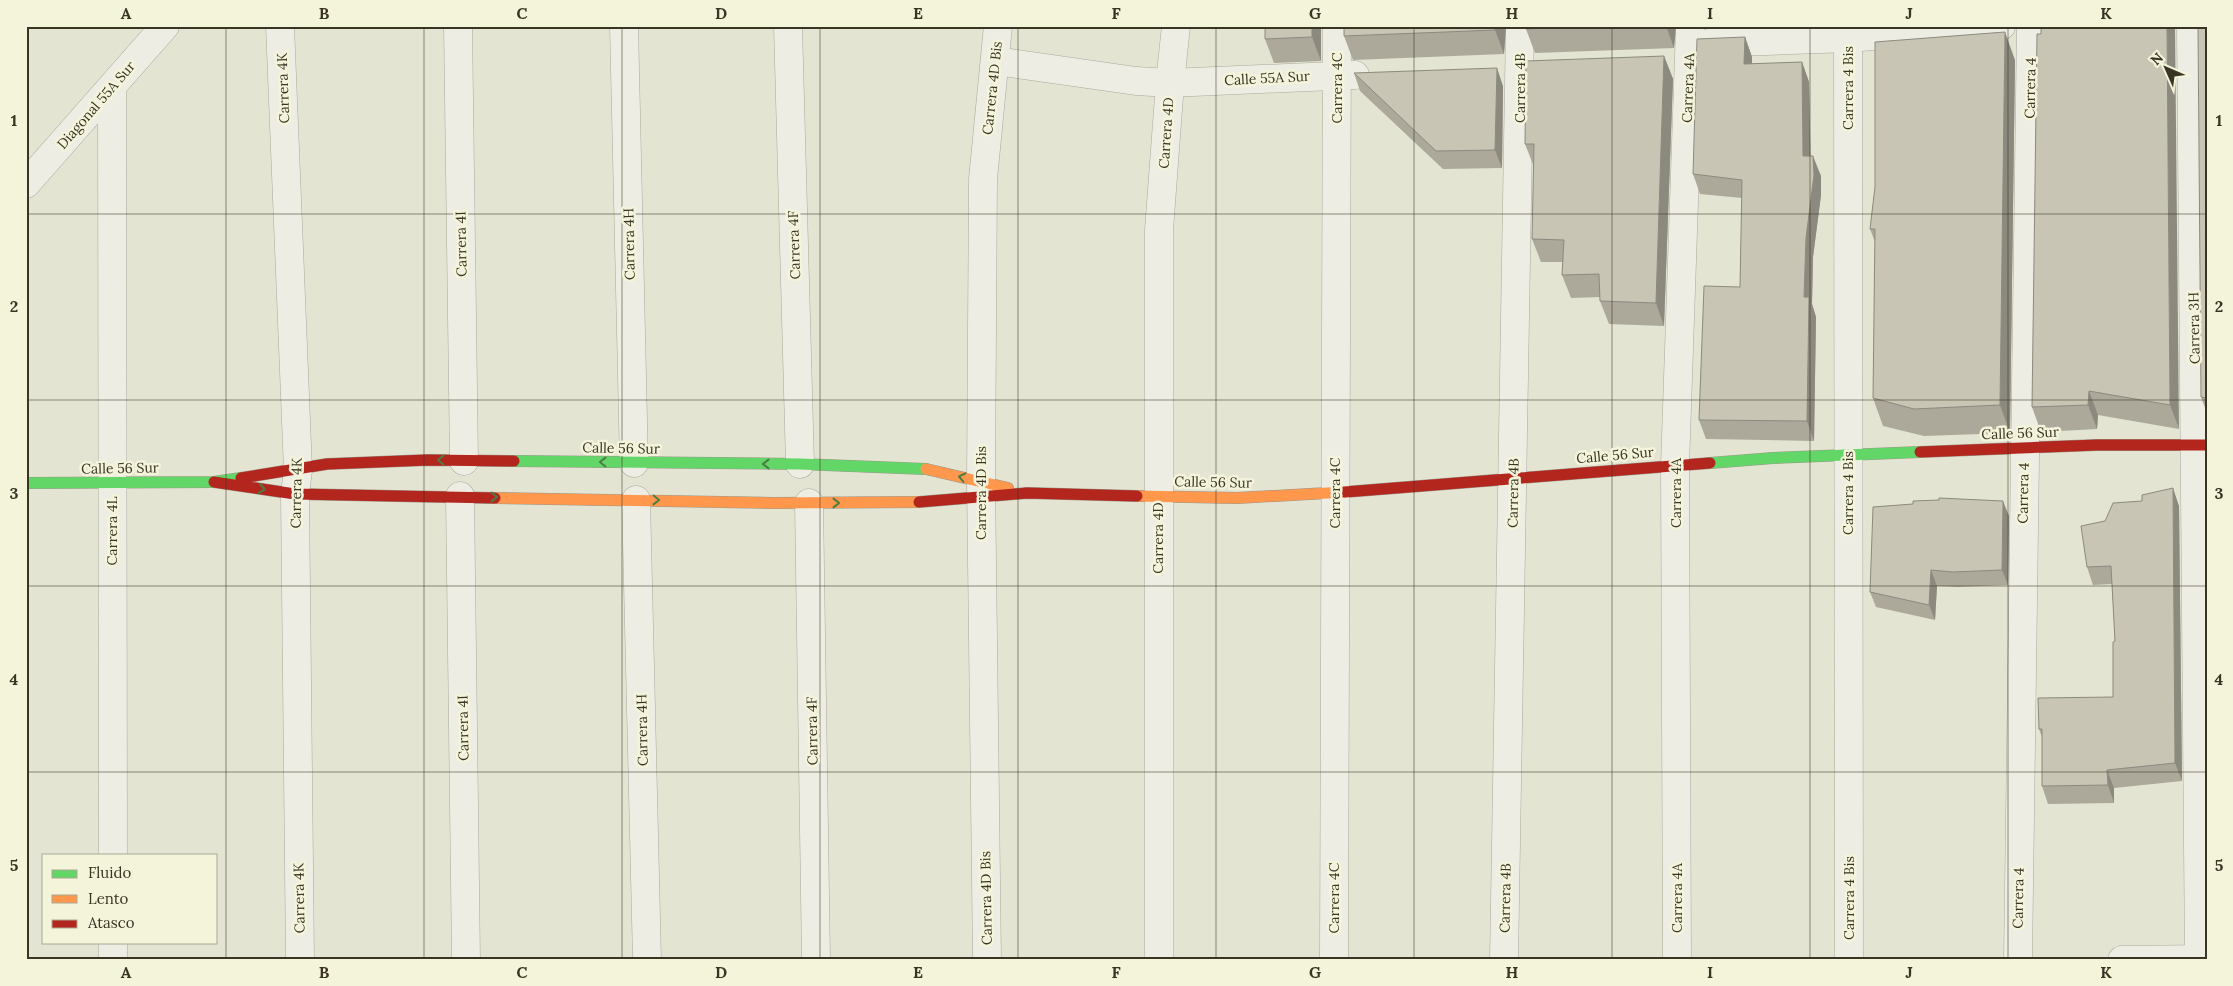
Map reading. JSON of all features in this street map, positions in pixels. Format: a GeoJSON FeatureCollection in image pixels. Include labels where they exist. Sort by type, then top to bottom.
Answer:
{"type":"FeatureCollection","features":[{"type":"Feature","properties":{"kind":"street","name":"Diagonal 55A Sur"},"geometry":{"type":"LineString","coordinates":[[26,184],[165,26]]}},
{"type":"Feature","properties":{"kind":"street","name":"Carrera 4K"},"geometry":{"type":"LineString","coordinates":[[280,26],[296,482],[300,960]]}},
{"type":"Feature","properties":{"kind":"street","name":"Carrera 4I"},"geometry":{"type":"LineString","coordinates":[[458,26],[464,461]]}},
{"type":"Feature","properties":{"kind":"street","name":"Carrera 4H"},"geometry":{"type":"LineString","coordinates":[[624,26],[634,463]]}},
{"type":"Feature","properties":{"kind":"street","name":"Carrera 4F"},"geometry":{"type":"LineString","coordinates":[[788,26],[800,464]]}},
{"type":"Feature","properties":{"kind":"street","name":"Carrera 4D Bis"},"geometry":{"type":"LineString","coordinates":[[986,960],[981,490],[983,179],[998,26]]}},
{"type":"Feature","properties":{"kind":"street","name":"Carrera 4D"},"geometry":{"type":"LineString","coordinates":[[1159,960],[1159,230],[1176,26]]}},
{"type":"Feature","properties":{"kind":"street","name":"Carrera 4C"},"geometry":{"type":"LineString","coordinates":[[1334,960],[1337,26]]}},
{"type":"Feature","properties":{"kind":"street","name":"Carrera 4B"},"geometry":{"type":"LineString","coordinates":[[1504,960],[1513,479],[1530,70],[1520,26]]}},
{"type":"Feature","properties":{"kind":"street"},"geometry":{"type":"LineString","coordinates":[[1660,64],[1690,44],[1848,32],[2001,26]]}},
{"type":"Feature","properties":{"kind":"street","name":"Carrera 4"},"geometry":{"type":"LineString","coordinates":[[2018,960],[2031,26]]}},
{"type":"Feature","properties":{"kind":"street","name":"Carrera 3H"},"geometry":{"type":"LineString","coordinates":[[2191,26],[2201,445],[2199,959]]}},
{"type":"Feature","properties":{"kind":"street","name":"Carrera 4 Bis"},"geometry":{"type":"LineString","coordinates":[[1848,32],[1849,960]]}},
{"type":"Feature","properties":{"kind":"street","name":"Carrera 4A"},"geometry":{"type":"LineString","coordinates":[[1678,960],[1675,466],[1690,44]]}},
{"type":"Feature","properties":{"kind":"street","name":"Calle 55A Sur"},"geometry":{"type":"LineString","coordinates":[[996,61],[1136,82],[1170,83],[1376,74]]}},
{"type":"Feature","properties":{"kind":"street"},"geometry":{"type":"LineString","coordinates":[[1492,71],[1530,70]]}},
{"type":"Feature","properties":{"kind":"street","name":"Carrera 4L"},"geometry":{"type":"LineString","coordinates":[[112,87],[113,854]]}},
{"type":"Feature","properties":{"kind":"street","name":"Calle 56 Sur"},"geometry":{"type":"LineString","coordinates":[[214,482],[296,482],[327,464],[428,460],[800,464],[925,469],[981,490],[1027,493],[1237,498],[1335,493],[1675,466],[1848,455],[2097,445],[2201,445]]}},
{"type":"Feature","properties":{"kind":"street","name":"Calle 56 Sur"},"geometry":{"type":"LineString","coordinates":[[26,483],[296,482],[460,496],[809,503],[930,502],[981,490],[1027,493]]}},
{"type":"Feature","properties":{"kind":"street","name":"Carrera 4I"},"geometry":{"type":"LineString","coordinates":[[460,496],[466,960]]}},
{"type":"Feature","properties":{"kind":"street","name":"Carrera 4H"},"geometry":{"type":"LineString","coordinates":[[636,500],[647,960]]}},
{"type":"Feature","properties":{"kind":"street","name":"Carrera 4F"},"geometry":{"type":"LineString","coordinates":[[809,503],[816,960]]}},
{"type":"Feature","properties":{"kind":"street"},"geometry":{"type":"LineString","coordinates":[[113,944],[113,960]]}},
{"type":"Feature","properties":{"kind":"street"},"geometry":{"type":"LineString","coordinates":[[2122,960],[2207,959]]}},
{"type":"Feature","properties":{"kind":"building"},"geometry":{"type":"Polygon","coordinates":[[[1265,26],[1312,26],[1312,37],[1265,39],[1265,26]]]}},
{"type":"Feature","properties":{"kind":"building"},"geometry":{"type":"Polygon","coordinates":[[[1344,26],[1495,26],[1495,30],[1344,36],[1344,26]]]}},
{"type":"Feature","properties":{"kind":"building"},"geometry":{"type":"Polygon","coordinates":[[[1526,26],[1598,26],[1526,29],[1526,26]]]}},
{"type":"Feature","properties":{"kind":"building"},"geometry":{"type":"Polygon","coordinates":[[[2041,26],[2167,26],[2170,405],[2089,391],[2088,405],[2032,407],[2037,34],[2041,34],[2041,26]]]}},
{"type":"Feature","properties":{"kind":"building"},"geometry":{"type":"Polygon","coordinates":[[[2198,26],[2207,26],[2207,398],[2201,397],[2198,26]]]}},
{"type":"Feature","properties":{"kind":"building"},"geometry":{"type":"Polygon","coordinates":[[[2005,32],[2000,405],[1914,409],[1873,398],[1875,229],[1870,229],[1875,187],[1875,42],[2005,32]]]}},
{"type":"Feature","properties":{"kind":"building"},"geometry":{"type":"Polygon","coordinates":[[[1745,37],[1744,64],[1802,62],[1803,156],[1813,156],[1814,175],[1806,238],[1804,297],[1809,297],[1807,421],[1699,420],[1704,286],[1740,287],[1742,180],[1693,174],[1697,39],[1745,37]]]}},
{"type":"Feature","properties":{"kind":"building"},"geometry":{"type":"Polygon","coordinates":[[[1664,56],[1656,303],[1600,301],[1599,274],[1562,275],[1564,240],[1532,239],[1534,144],[1525,144],[1526,61],[1664,56]]]}},
{"type":"Feature","properties":{"kind":"building"},"geometry":{"type":"Polygon","coordinates":[[[1497,68],[1495,150],[1436,151],[1354,73],[1497,68]]]}},
{"type":"Feature","properties":{"kind":"building"},"geometry":{"type":"Polygon","coordinates":[[[2173,488],[2175,763],[2107,770],[2108,785],[2042,786],[2042,729],[2039,729],[2038,698],[2113,697],[2113,642],[2115,641],[2111,566],[2087,567],[2081,526],[2105,521],[2113,503],[2142,501],[2142,495],[2173,488]]]}},
{"type":"Feature","properties":{"kind":"building"},"geometry":{"type":"Polygon","coordinates":[[[2207,494],[2207,563],[2206,563],[2207,494]]]}},
{"type":"Feature","properties":{"kind":"building"},"geometry":{"type":"Polygon","coordinates":[[[1939,498],[2003,501],[2002,570],[1953,572],[1931,570],[1929,605],[1870,592],[1873,507],[1913,504],[1913,501],[1939,500],[1939,498]]]}},
{"type":"Feature","properties":{"kind":"traffic: fast"},"geometry":{"type":"LineString","coordinates":[[1710,463],[1773,458],[1920,452]]}},
{"type":"Feature","properties":{"kind":"traffic: fast"},"geometry":{"type":"LineString","coordinates":[[514,461],[800,464],[926,469]]}},
{"type":"Feature","properties":{"kind":"traffic: fast"},"geometry":{"type":"LineString","coordinates":[[26,483],[214,482],[241,478]]}},
{"type":"Feature","properties":{"kind":"traffic: slow"},"geometry":{"type":"LineString","coordinates":[[926,469],[1008,488]]}},
{"type":"Feature","properties":{"kind":"traffic: slow"},"geometry":{"type":"LineString","coordinates":[[1137,496],[1237,498],[1345,492]]}},
{"type":"Feature","properties":{"kind":"traffic: slow"},"geometry":{"type":"LineString","coordinates":[[495,498],[773,503],[919,502]]}},
{"type":"Feature","properties":{"kind":"traffic: jam"},"geometry":{"type":"LineString","coordinates":[[1920,452],[2097,445],[2207,445]]}},
{"type":"Feature","properties":{"kind":"traffic: jam"},"geometry":{"type":"LineString","coordinates":[[241,478],[327,464],[428,460],[514,461]]}},
{"type":"Feature","properties":{"kind":"traffic: jam"},"geometry":{"type":"LineString","coordinates":[[1345,492],[1710,463]]}},
{"type":"Feature","properties":{"kind":"traffic: jam"},"geometry":{"type":"LineString","coordinates":[[214,482],[295,494],[495,498]]}},
{"type":"Feature","properties":{"kind":"traffic: jam"},"geometry":{"type":"LineString","coordinates":[[919,502],[1027,493],[1137,496]]}}]}
